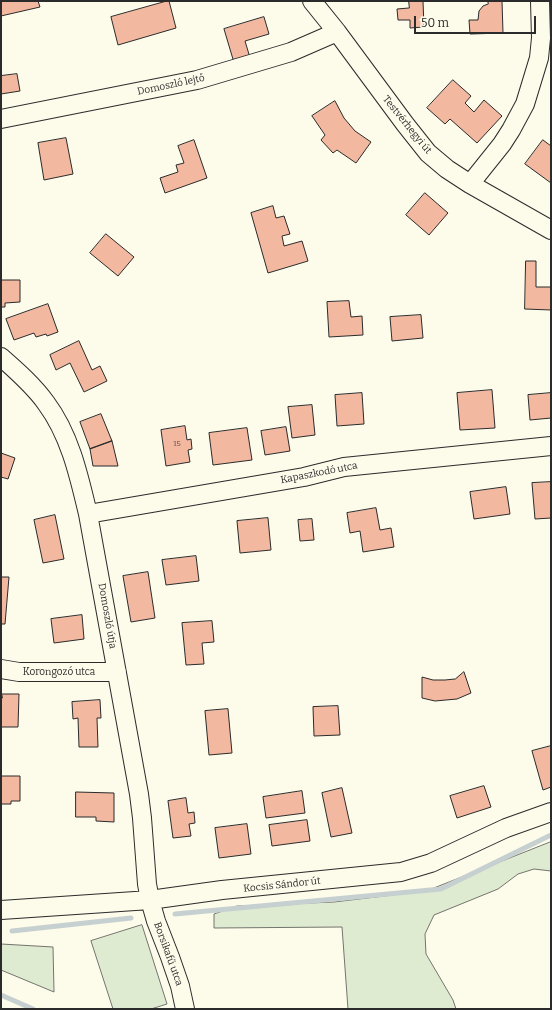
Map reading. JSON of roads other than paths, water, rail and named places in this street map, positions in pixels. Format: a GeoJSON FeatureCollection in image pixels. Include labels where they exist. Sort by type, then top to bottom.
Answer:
{"type":"FeatureCollection","features":[{"type":"Feature","properties":{"kind":"street","name":"Testvérhegyi út"},"geometry":{"type":"LineString","coordinates":[[312,1],[428,152],[447,169],[470,184],[551,230]]}},
{"type":"Feature","properties":{"kind":"street"},"geometry":{"type":"LineString","coordinates":[[470,184],[502,144],[525,104],[539,58],[541,38],[540,1]]}},
{"type":"Feature","properties":{"kind":"street","name":"Domoszló lejtő"},"geometry":{"type":"LineString","coordinates":[[1,120],[197,80],[291,52],[337,32]]}},
{"type":"Feature","properties":{"kind":"street","name":"Domoszló útja"},"geometry":{"type":"LineString","coordinates":[[1,357],[29,383],[46,403],[60,426],[72,454],[81,482],[139,794],[147,884],[150,900]]}},
{"type":"Feature","properties":{"kind":"street","name":"Kapaszkodó utca"},"geometry":{"type":"LineString","coordinates":[[88,514],[304,477],[344,467],[551,446]]}},
{"type":"Feature","properties":{"kind":"street","name":"Korongozó utca"},"geometry":{"type":"LineString","coordinates":[[1,669],[19,672],[117,672]]}},
{"type":"Feature","properties":{"kind":"street","name":"Kocsis Sándor út"},"geometry":{"type":"LineString","coordinates":[[1,910],[150,900],[222,890],[401,872],[432,863],[506,828],[551,812]]}},
{"type":"Feature","properties":{"kind":"street","name":"Borsikafű utca"},"geometry":{"type":"LineString","coordinates":[[150,900],[154,916],[180,986],[185,1009]]}},
{"type":"Feature","properties":{"kind":"waterway"},"geometry":{"type":"LineString","coordinates":[[175,914],[441,889],[551,835]]}},
{"type":"Feature","properties":{"kind":"waterway"},"geometry":{"type":"LineString","coordinates":[[12,931],[131,918]]}},
{"type":"Feature","properties":{"kind":"waterway"},"geometry":{"type":"LineString","coordinates":[[1,995],[33,1009]]}}]}
